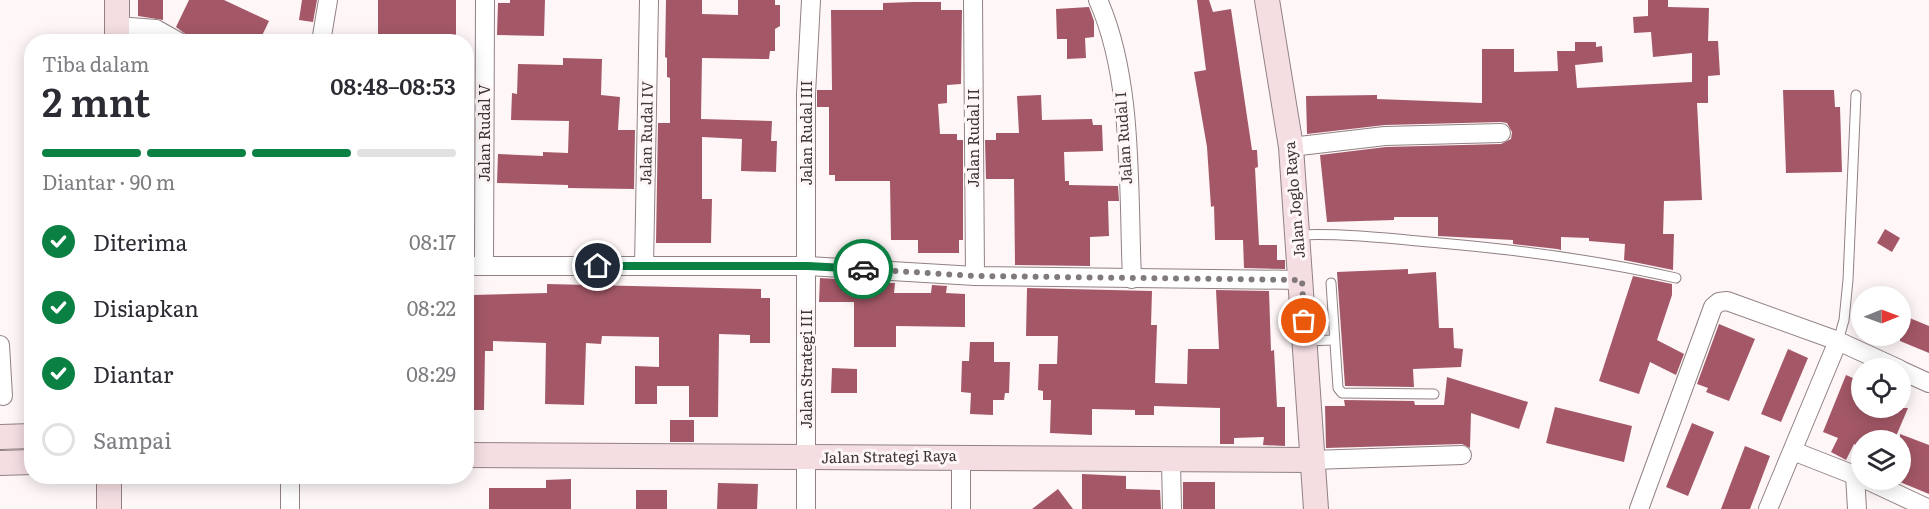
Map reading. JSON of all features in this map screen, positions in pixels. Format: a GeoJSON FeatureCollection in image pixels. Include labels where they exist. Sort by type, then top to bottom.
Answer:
{"type":"FeatureCollection","features":[{"type":"Feature","properties":{"kind":"street"},"geometry":{"type":"LineString","coordinates":[[117,0],[117,34],[156,29],[165,34]]}},
{"type":"Feature","properties":{"kind":"street"},"geometry":{"type":"LineString","coordinates":[[322,34],[328,0]]}},
{"type":"Feature","properties":{"kind":"street","name":"Jalan Rudal V"},"geometry":{"type":"LineString","coordinates":[[475,266],[485,0]]}},
{"type":"Feature","properties":{"kind":"street","name":"Jalan Rudal IV"},"geometry":{"type":"LineString","coordinates":[[644,266],[649,0]]}},
{"type":"Feature","properties":{"kind":"street","name":"Jalan Rudal III"},"geometry":{"type":"LineString","coordinates":[[808,266],[806,94],[811,0]]}},
{"type":"Feature","properties":{"kind":"street","name":"Jalan Rudal II"},"geometry":{"type":"LineString","coordinates":[[973,0],[975,276]]}},
{"type":"Feature","properties":{"kind":"street","name":"Jalan Rudal I"},"geometry":{"type":"LineString","coordinates":[[1098,0],[1111,28],[1124,105],[1132,279]]}},
{"type":"Feature","properties":{"kind":"street","name":"Jalan Joglo Raya"},"geometry":{"type":"LineString","coordinates":[[1267,0],[1291,147],[1302,280],[1316,509]]}},
{"type":"Feature","properties":{"kind":"street"},"geometry":{"type":"LineString","coordinates":[[1291,147],[1385,136],[1501,133]]}},
{"type":"Feature","properties":{"kind":"street"},"geometry":{"type":"LineString","coordinates":[[475,266],[808,266],[975,276],[1302,280]]}},
{"type":"Feature","properties":{"kind":"street","name":"Jalan Strategi III"},"geometry":{"type":"LineString","coordinates":[[806,509],[808,266]]}},
{"type":"Feature","properties":{"kind":"street"},"geometry":{"type":"LineString","coordinates":[[1639,509],[1713,307],[1723,301],[1838,341],[1876,358]]}},
{"type":"Feature","properties":{"kind":"street"},"geometry":{"type":"LineString","coordinates":[[1768,509],[1838,341]]}},
{"type":"Feature","properties":{"kind":"street"},"geometry":{"type":"LineString","coordinates":[[0,345],[3,396]]}},
{"type":"Feature","properties":{"kind":"street"},"geometry":{"type":"LineString","coordinates":[[1911,374],[1929,383]]}},
{"type":"Feature","properties":{"kind":"street"},"geometry":{"type":"LineString","coordinates":[[18,436],[18,462]]}},
{"type":"Feature","properties":{"kind":"street","name":"Jalan Strategi Raya"},"geometry":{"type":"LineString","coordinates":[[474,455],[807,448],[961,460],[1312,460]]}},
{"type":"Feature","properties":{"kind":"street"},"geometry":{"type":"LineString","coordinates":[[1793,451],[1851,474]]}},
{"type":"Feature","properties":{"kind":"street"},"geometry":{"type":"LineString","coordinates":[[1312,460],[1462,455]]}},
{"type":"Feature","properties":{"kind":"street"},"geometry":{"type":"LineString","coordinates":[[961,460],[961,509]]}},
{"type":"Feature","properties":{"kind":"street"},"geometry":{"type":"LineString","coordinates":[[1171,460],[1172,509]]}},
{"type":"Feature","properties":{"kind":"street"},"geometry":{"type":"LineString","coordinates":[[109,484],[109,509]]}},
{"type":"Feature","properties":{"kind":"street"},"geometry":{"type":"LineString","coordinates":[[290,484],[290,509]]}},
{"type":"Feature","properties":{"kind":"street"},"geometry":{"type":"LineString","coordinates":[[1857,509],[1859,490]]}},
{"type":"Feature","properties":{"kind":"street"},"geometry":{"type":"LineString","coordinates":[[1887,490],[1929,509]]}},
{"type":"Feature","properties":{"kind":"lane"},"geometry":{"type":"LineString","coordinates":[[1838,341],[1844,320],[1848,280],[1856,95]]}},
{"type":"Feature","properties":{"kind":"lane"},"geometry":{"type":"LineString","coordinates":[[1298,235],[1355,236],[1539,252],[1608,262],[1676,278]]}},
{"type":"Feature","properties":{"kind":"lane"},"geometry":{"type":"LineString","coordinates":[[1331,284],[1338,388],[1342,393],[1434,394]]}},
{"type":"Feature","properties":{"kind":"lane"},"geometry":{"type":"LineString","coordinates":[[1304,341],[1334,340]]}},
{"type":"Feature","properties":{"kind":"building"},"geometry":{"type":"Polygon","coordinates":[[[138,0],[163,0],[163,20],[138,16],[138,0]]]}},
{"type":"Feature","properties":{"kind":"building"},"geometry":{"type":"Polygon","coordinates":[[[189,0],[224,0],[269,21],[263,34],[185,34],[176,27],[189,0]]]}},
{"type":"Feature","properties":{"kind":"building"},"geometry":{"type":"Polygon","coordinates":[[[302,0],[317,0],[313,22],[299,20],[302,0]]]}},
{"type":"Feature","properties":{"kind":"building"},"geometry":{"type":"Polygon","coordinates":[[[378,0],[456,0],[456,34],[378,34],[378,0]]]}},
{"type":"Feature","properties":{"kind":"building"},"geometry":{"type":"Polygon","coordinates":[[[510,0],[545,0],[544,36],[497,35],[498,3],[510,3],[510,0]]]}},
{"type":"Feature","properties":{"kind":"building"},"geometry":{"type":"Polygon","coordinates":[[[666,0],[702,0],[702,14],[738,15],[738,0],[775,0],[775,5],[780,5],[780,26],[775,29],[775,51],[770,51],[769,59],[702,58],[701,119],[772,121],[771,141],[777,141],[776,172],[741,171],[742,139],[702,137],[702,199],[712,199],[711,243],[656,243],[658,123],[670,123],[670,78],[667,77],[667,58],[665,57],[666,0]]]}},
{"type":"Feature","properties":{"kind":"building"},"geometry":{"type":"Polygon","coordinates":[[[1197,0],[1209,0],[1213,12],[1231,9],[1252,150],[1257,150],[1258,167],[1255,168],[1259,245],[1277,245],[1277,260],[1285,260],[1285,269],[1244,268],[1243,240],[1215,240],[1214,206],[1211,207],[1207,147],[1194,72],[1206,70],[1197,0]]]}},
{"type":"Feature","properties":{"kind":"building"},"geometry":{"type":"Polygon","coordinates":[[[1648,0],[1668,0],[1668,7],[1709,8],[1708,41],[1718,41],[1720,75],[1708,76],[1708,103],[1697,103],[1702,200],[1664,201],[1663,234],[1674,234],[1673,270],[1624,260],[1625,244],[1589,241],[1589,238],[1561,237],[1561,250],[1513,244],[1513,240],[1438,236],[1438,217],[1394,217],[1394,220],[1327,222],[1320,155],[1386,147],[1501,144],[1511,139],[1512,132],[1507,123],[1501,122],[1385,125],[1307,134],[1306,96],[1377,95],[1377,99],[1482,103],[1482,49],[1514,49],[1514,72],[1558,71],[1557,51],[1575,51],[1575,42],[1596,42],[1596,47],[1602,46],[1603,62],[1575,65],[1577,88],[1692,82],[1692,53],[1653,57],[1651,32],[1634,33],[1633,17],[1648,16],[1648,0]]]}},
{"type":"Feature","properties":{"kind":"building"},"geometry":{"type":"Polygon","coordinates":[[[941,2],[941,10],[962,10],[961,84],[947,85],[947,103],[938,104],[940,134],[957,134],[957,140],[963,140],[963,240],[959,240],[959,253],[918,253],[918,240],[891,240],[890,181],[835,181],[835,175],[829,175],[829,107],[817,107],[817,90],[832,90],[831,10],[883,10],[883,3],[941,2]]]}},
{"type":"Feature","properties":{"kind":"building"},"geometry":{"type":"Polygon","coordinates":[[[1089,7],[1094,21],[1094,37],[1085,38],[1086,58],[1067,59],[1067,39],[1057,39],[1056,9],[1089,7]]]}},
{"type":"Feature","properties":{"kind":"building"},"geometry":{"type":"Polygon","coordinates":[[[563,58],[602,59],[601,95],[620,97],[618,130],[635,130],[634,189],[568,188],[568,185],[497,183],[498,154],[543,156],[543,152],[568,153],[569,121],[511,120],[512,93],[517,94],[518,64],[563,65],[563,58]]]}},
{"type":"Feature","properties":{"kind":"building"},"geometry":{"type":"Polygon","coordinates":[[[1783,90],[1834,90],[1835,107],[1840,107],[1842,172],[1786,173],[1783,90]]]}},
{"type":"Feature","properties":{"kind":"building"},"geometry":{"type":"Polygon","coordinates":[[[1041,95],[1042,120],[1092,119],[1093,125],[1102,125],[1103,151],[1064,152],[1065,181],[1069,181],[1069,185],[1118,186],[1119,201],[1108,201],[1109,236],[1090,237],[1090,266],[1015,265],[1014,179],[986,179],[985,140],[996,140],[996,133],[1019,133],[1017,96],[1041,95]]]}},
{"type":"Feature","properties":{"kind":"building"},"geometry":{"type":"Polygon","coordinates":[[[1885,229],[1900,238],[1892,252],[1877,243],[1885,229]]]}},
{"type":"Feature","properties":{"kind":"building"},"geometry":{"type":"Polygon","coordinates":[[[1408,269],[1408,274],[1436,272],[1439,328],[1453,328],[1454,348],[1463,349],[1461,367],[1413,369],[1414,387],[1345,386],[1337,272],[1408,269]]]}},
{"type":"Feature","properties":{"kind":"building"},"geometry":{"type":"Polygon","coordinates":[[[1633,276],[1672,284],[1672,295],[1657,340],[1684,354],[1676,375],[1650,362],[1639,394],[1599,381],[1633,276]]]}},
{"type":"Feature","properties":{"kind":"building"},"geometry":{"type":"Polygon","coordinates":[[[820,278],[852,280],[852,283],[895,283],[894,293],[931,293],[932,285],[947,286],[946,293],[965,294],[965,327],[896,326],[896,347],[854,347],[854,302],[819,302],[820,278]]]}},
{"type":"Feature","properties":{"kind":"building"},"geometry":{"type":"Polygon","coordinates":[[[547,284],[761,289],[761,298],[770,298],[770,343],[750,343],[750,335],[719,334],[718,417],[689,417],[689,386],[657,386],[657,404],[635,404],[635,366],[659,367],[659,337],[602,336],[601,344],[586,343],[584,405],[545,404],[546,343],[493,341],[493,351],[485,351],[484,410],[474,410],[474,295],[547,293],[547,284]]]}},
{"type":"Feature","properties":{"kind":"building"},"geometry":{"type":"Polygon","coordinates":[[[1027,288],[1152,291],[1151,325],[1157,325],[1155,383],[1187,384],[1188,349],[1219,349],[1216,290],[1269,291],[1271,351],[1274,350],[1277,407],[1285,407],[1285,446],[1263,445],[1264,437],[1234,438],[1234,444],[1220,444],[1220,408],[1154,406],[1154,415],[1135,415],[1135,410],[1092,409],[1092,435],[1050,433],[1051,400],[1043,400],[1043,391],[1038,390],[1039,364],[1057,364],[1058,336],[1026,336],[1027,288]]]}},
{"type":"Feature","properties":{"kind":"building"},"geometry":{"type":"Polygon","coordinates":[[[1911,319],[1929,326],[1929,353],[1911,346],[1911,319]]]}},
{"type":"Feature","properties":{"kind":"building"},"geometry":{"type":"Polygon","coordinates":[[[1719,324],[1755,339],[1729,401],[1706,392],[1708,388],[1697,384],[1719,324]]]}},
{"type":"Feature","properties":{"kind":"building"},"geometry":{"type":"Polygon","coordinates":[[[970,342],[994,342],[994,362],[1010,362],[1009,393],[1005,393],[1004,400],[993,400],[993,415],[970,414],[971,393],[961,392],[962,361],[969,361],[970,342]]]}},
{"type":"Feature","properties":{"kind":"building"},"geometry":{"type":"Polygon","coordinates":[[[1788,349],[1808,358],[1781,422],[1761,414],[1788,349]]]}},
{"type":"Feature","properties":{"kind":"building"},"geometry":{"type":"Polygon","coordinates":[[[832,368],[857,369],[857,393],[831,393],[832,368]]]}},
{"type":"Feature","properties":{"kind":"building"},"geometry":{"type":"Polygon","coordinates":[[[1846,375],[1851,377],[1851,418],[1904,418],[1899,430],[1851,430],[1851,450],[1846,460],[1831,452],[1838,438],[1823,432],[1846,375]]]}},
{"type":"Feature","properties":{"kind":"building"},"geometry":{"type":"Polygon","coordinates":[[[1447,377],[1528,402],[1519,429],[1471,413],[1470,448],[1462,444],[1326,448],[1325,406],[1345,406],[1344,400],[1414,401],[1415,405],[1444,405],[1447,377]]]}},
{"type":"Feature","properties":{"kind":"building"},"geometry":{"type":"Polygon","coordinates":[[[1555,407],[1632,426],[1624,462],[1546,443],[1555,407]]]}},
{"type":"Feature","properties":{"kind":"building"},"geometry":{"type":"Polygon","coordinates":[[[670,420],[694,420],[694,442],[670,442],[670,420]]]}},
{"type":"Feature","properties":{"kind":"building"},"geometry":{"type":"Polygon","coordinates":[[[1692,423],[1714,432],[1688,496],[1666,487],[1692,423]]]}},
{"type":"Feature","properties":{"kind":"building"},"geometry":{"type":"Polygon","coordinates":[[[1911,438],[1929,445],[1929,494],[1911,487],[1911,438]]]}},
{"type":"Feature","properties":{"kind":"building"},"geometry":{"type":"Polygon","coordinates":[[[1745,446],[1770,456],[1750,509],[1721,509],[1745,446]]]}},
{"type":"Feature","properties":{"kind":"building"},"geometry":{"type":"Polygon","coordinates":[[[1082,474],[1126,476],[1126,489],[1160,490],[1161,509],[1082,509],[1082,474]]]}},
{"type":"Feature","properties":{"kind":"building"},"geometry":{"type":"Polygon","coordinates":[[[571,479],[571,509],[489,509],[489,488],[546,488],[546,480],[571,479]]]}},
{"type":"Feature","properties":{"kind":"building"},"geometry":{"type":"Polygon","coordinates":[[[1183,482],[1215,482],[1215,509],[1183,509],[1183,482]]]}},
{"type":"Feature","properties":{"kind":"building"},"geometry":{"type":"Polygon","coordinates":[[[718,483],[758,484],[757,509],[717,509],[718,483]]]}},
{"type":"Feature","properties":{"kind":"building"},"geometry":{"type":"Polygon","coordinates":[[[1058,489],[1073,509],[1032,509],[1058,489]]]}},
{"type":"Feature","properties":{"kind":"building"},"geometry":{"type":"Polygon","coordinates":[[[636,490],[667,490],[667,509],[636,509],[636,490]]]}},
{"type":"Feature","properties":{"kind":"way so far"},"geometry":{"type":"LineString","coordinates":[[863,269],[975,276],[1302,280],[1304,321]]}},
{"type":"Feature","properties":{"kind":"route"},"geometry":{"type":"LineString","coordinates":[[598,266],[808,266],[863,269]]}}]}
